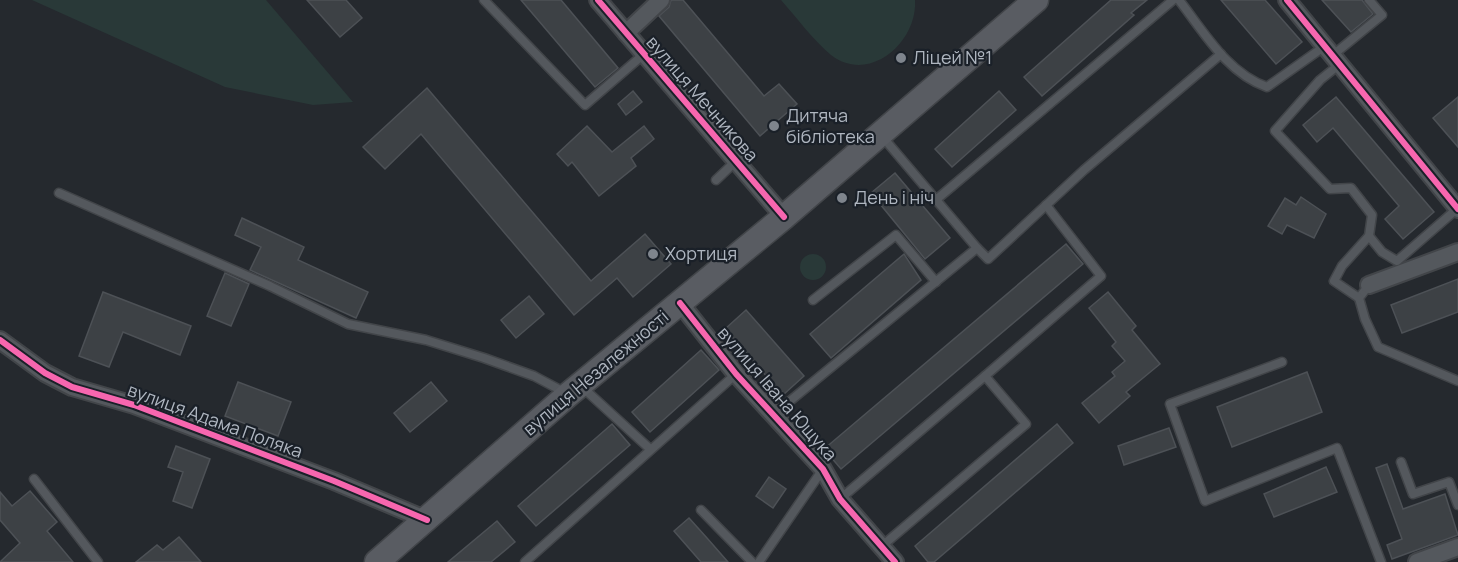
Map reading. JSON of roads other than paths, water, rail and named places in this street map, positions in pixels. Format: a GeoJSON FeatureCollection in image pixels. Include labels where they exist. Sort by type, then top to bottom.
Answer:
{"type":"FeatureCollection","features":[{"type":"Feature","properties":{"kind":"main road","name":"вулиця Незалежності"},"geometry":{"type":"LineString","coordinates":[[377,562],[575,390],[784,217],[1036,0]]}},
{"type":"Feature","properties":{"kind":"street","name":"вулиця Мечникова"},"geometry":{"type":"LineString","coordinates":[[598,0],[784,217]]}},
{"type":"Feature","properties":{"kind":"street"},"geometry":{"type":"LineString","coordinates":[[626,33],[661,0]]}},
{"type":"Feature","properties":{"kind":"street"},"geometry":{"type":"LineString","coordinates":[[1287,0],[1458,208]]}},
{"type":"Feature","properties":{"kind":"street"},"geometry":{"type":"LineString","coordinates":[[1364,292],[1458,252]]}},
{"type":"Feature","properties":{"kind":"street","name":"вулиця Івана Ющука"},"geometry":{"type":"LineString","coordinates":[[680,303],[736,374],[823,469],[840,498],[895,562]]}},
{"type":"Feature","properties":{"kind":"street","name":"вулиця Адама Поляка"},"geometry":{"type":"LineString","coordinates":[[0,340],[45,373],[72,387],[134,405],[427,520]]}},
{"type":"Feature","properties":{"kind":"street"},"geometry":{"type":"LineString","coordinates":[[1417,562],[1458,547]]}},
{"type":"Feature","properties":{"kind":"lane"},"geometry":{"type":"LineString","coordinates":[[484,0],[585,105],[644,54]]}},
{"type":"Feature","properties":{"kind":"lane"},"geometry":{"type":"LineString","coordinates":[[937,199],[1173,0]]}},
{"type":"Feature","properties":{"kind":"lane"},"geometry":{"type":"LineString","coordinates":[[1179,0],[1221,54],[1248,81],[1267,87],[1333,55],[1382,15],[1369,0]]}},
{"type":"Feature","properties":{"kind":"lane"},"geometry":{"type":"LineString","coordinates":[[880,134],[988,259],[1084,170],[1221,54]]}},
{"type":"Feature","properties":{"kind":"lane"},"geometry":{"type":"LineString","coordinates":[[1333,55],[1320,80],[1275,130],[1330,189],[1351,188],[1372,215],[1369,236],[1342,266],[1334,282],[1364,292],[1365,319],[1378,347],[1458,381]]}},
{"type":"Feature","properties":{"kind":"lane"},"geometry":{"type":"LineString","coordinates":[[716,180],[736,161]]}},
{"type":"Feature","properties":{"kind":"lane"},"geometry":{"type":"LineString","coordinates":[[59,193],[260,281],[348,324],[382,329],[484,358],[575,390],[650,449]]}},
{"type":"Feature","properties":{"kind":"lane"},"geometry":{"type":"LineString","coordinates":[[840,498],[1101,276],[1046,205]]}},
{"type":"Feature","properties":{"kind":"lane"},"geometry":{"type":"LineString","coordinates":[[1369,236],[1382,252],[1397,261],[1458,208]]}},
{"type":"Feature","properties":{"kind":"lane"},"geometry":{"type":"LineString","coordinates":[[813,300],[896,235],[936,282]]}},
{"type":"Feature","properties":{"kind":"lane"},"geometry":{"type":"LineString","coordinates":[[774,414],[977,248]]}},
{"type":"Feature","properties":{"kind":"lane"},"geometry":{"type":"LineString","coordinates":[[1282,362],[1170,404],[1205,501],[1337,448],[1381,562]]}},
{"type":"Feature","properties":{"kind":"lane"},"geometry":{"type":"LineString","coordinates":[[525,562],[736,374]]}},
{"type":"Feature","properties":{"kind":"lane"},"geometry":{"type":"LineString","coordinates":[[882,546],[1026,424],[985,376]]}},
{"type":"Feature","properties":{"kind":"lane"},"geometry":{"type":"LineString","coordinates":[[1401,462],[1413,494],[1449,482],[1458,505]]}},
{"type":"Feature","properties":{"kind":"lane"},"geometry":{"type":"LineString","coordinates":[[759,562],[823,469]]}},
{"type":"Feature","properties":{"kind":"lane"},"geometry":{"type":"LineString","coordinates":[[34,479],[98,562]]}},
{"type":"Feature","properties":{"kind":"lane"},"geometry":{"type":"LineString","coordinates":[[701,510],[752,562]]}},
{"type":"Feature","properties":{"kind":"place","name":"Ліцей №1"},"geometry":{"type":"Point","coordinates":[901,58]}},
{"type":"Feature","properties":{"kind":"place","name":"Дитяча бібліотека"},"geometry":{"type":"Point","coordinates":[774,126]}},
{"type":"Feature","properties":{"kind":"place","name":"День і ніч"},"geometry":{"type":"Point","coordinates":[842,198]}},
{"type":"Feature","properties":{"kind":"place","name":"Хортиця"},"geometry":{"type":"Point","coordinates":[653,254]}}]}
